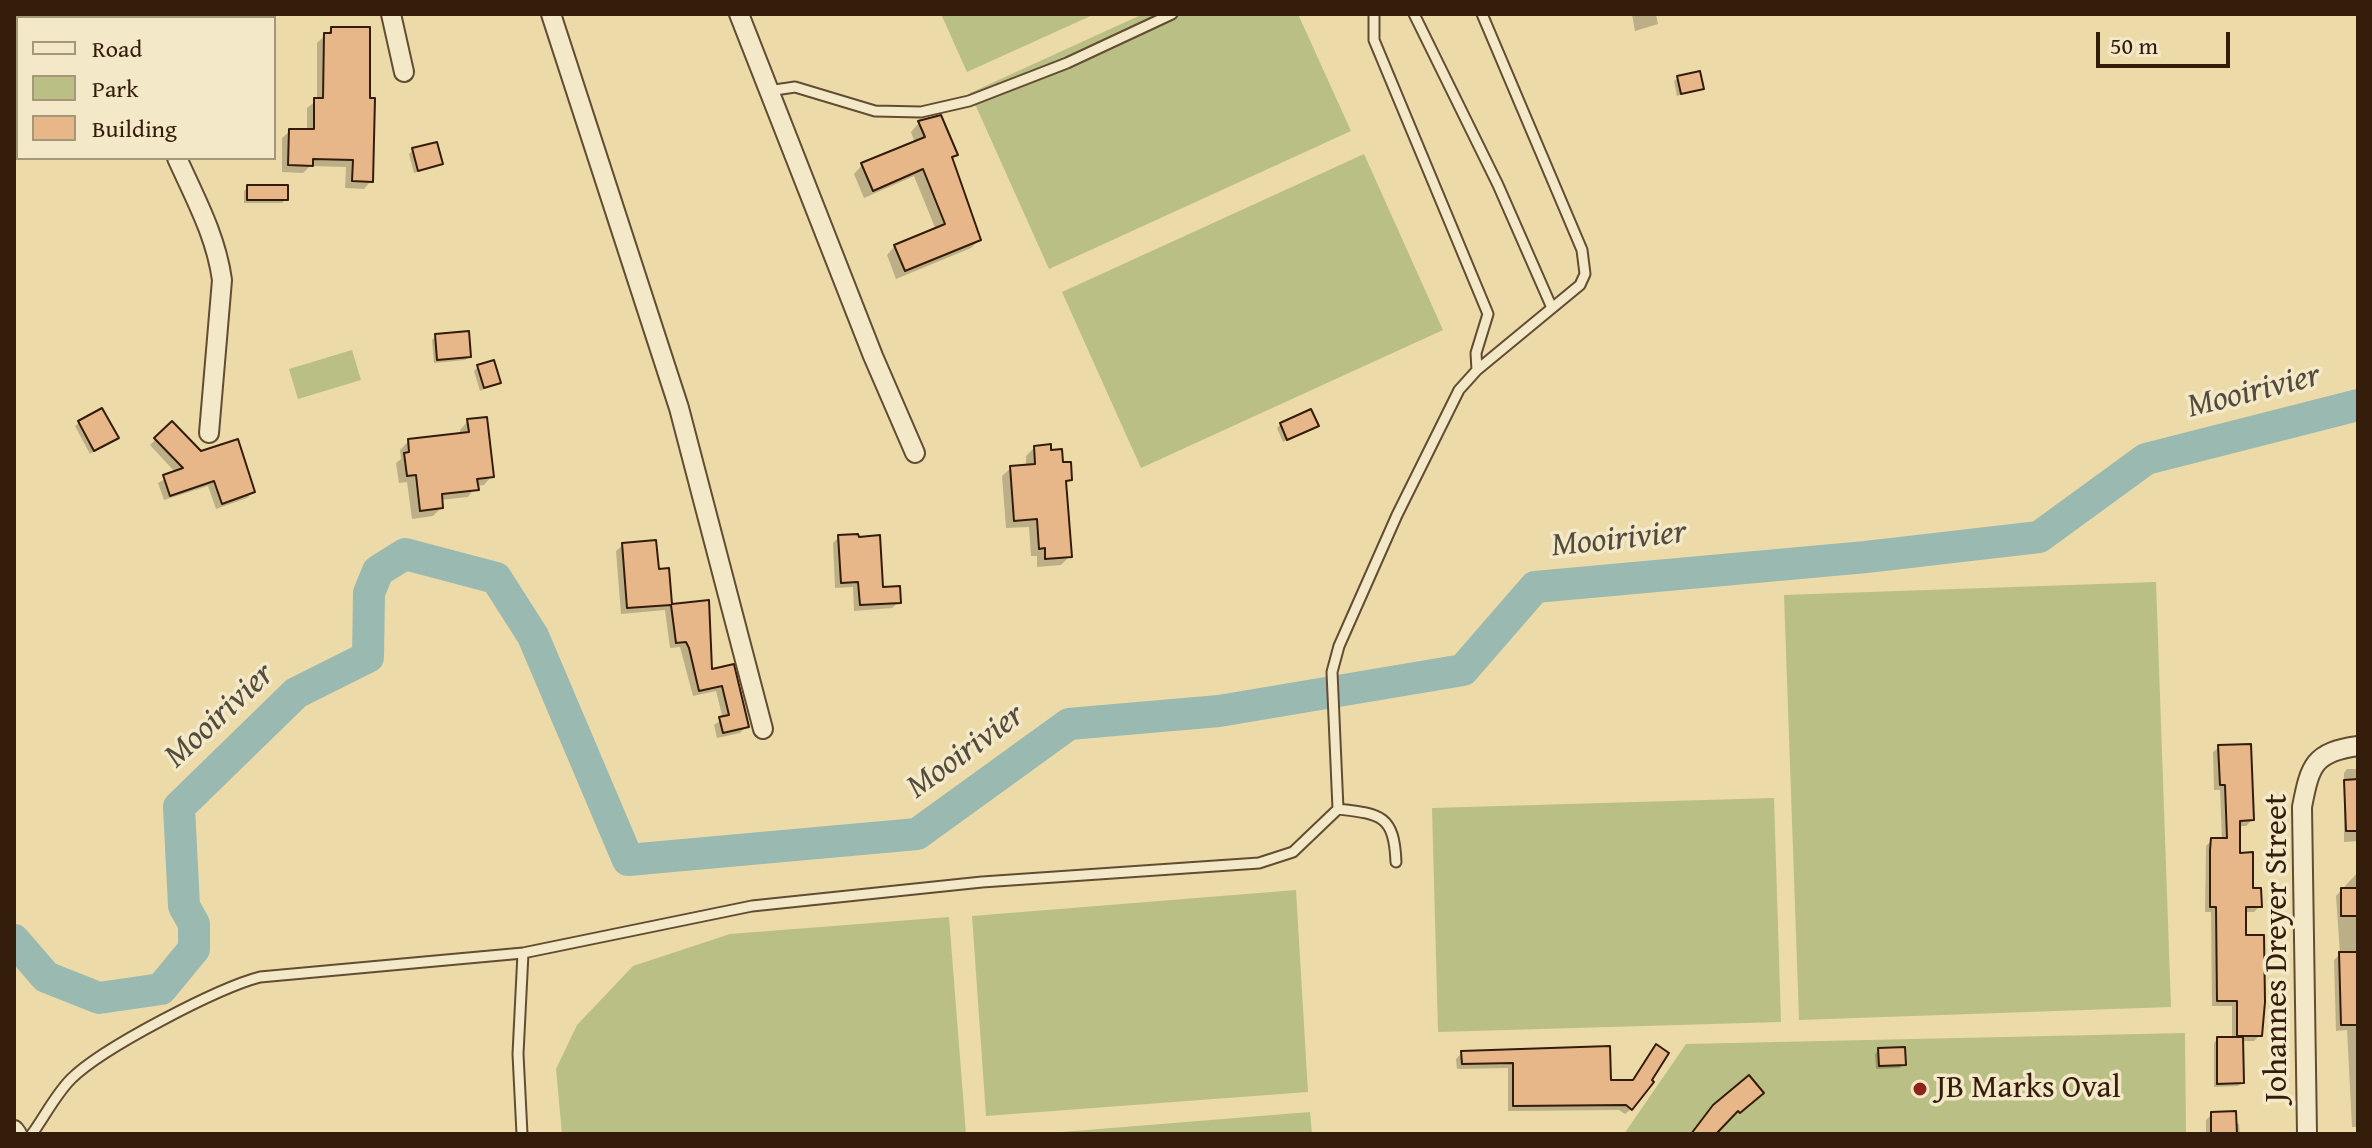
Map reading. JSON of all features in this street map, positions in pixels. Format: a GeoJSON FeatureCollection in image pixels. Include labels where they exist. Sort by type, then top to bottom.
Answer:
{"type":"FeatureCollection","features":[{"type":"Feature","properties":{"kind":"street"},"geometry":{"type":"LineString","coordinates":[[391,14],[404,72]]}},
{"type":"Feature","properties":{"kind":"street"},"geometry":{"type":"LineString","coordinates":[[551,14],[679,408],[763,729]]}},
{"type":"Feature","properties":{"kind":"street"},"geometry":{"type":"LineString","coordinates":[[739,14],[915,453]]}},
{"type":"Feature","properties":{"kind":"street"},"geometry":{"type":"LineString","coordinates":[[178,160],[207,223],[219,256],[222,280],[209,433]]}},
{"type":"Feature","properties":{"kind":"street","name":"Johannes Dreyer Street"},"geometry":{"type":"LineString","coordinates":[[2307,1134],[2302,807],[2315,763],[2331,750],[2358,746]]}},
{"type":"Feature","properties":{"kind":"lane"},"geometry":{"type":"LineString","coordinates":[[768,91],[795,87],[875,111],[921,112],[969,101],[1067,63],[1172,14]]}},
{"type":"Feature","properties":{"kind":"lane"},"geometry":{"type":"LineString","coordinates":[[1374,14],[1374,40],[1488,314],[1476,353],[1477,370]]}},
{"type":"Feature","properties":{"kind":"lane"},"geometry":{"type":"LineString","coordinates":[[1414,14],[1498,185],[1552,308]]}},
{"type":"Feature","properties":{"kind":"lane"},"geometry":{"type":"LineString","coordinates":[[32,1134],[70,1080],[90,1063],[245,981],[523,953],[752,906],[982,882],[1259,863],[1293,852],[1338,809],[1332,672],[1339,646],[1397,515],[1447,413],[1477,370],[1580,285],[1585,264],[1482,14]]}},
{"type":"Feature","properties":{"kind":"lane"},"geometry":{"type":"LineString","coordinates":[[1338,809],[1372,813],[1386,821],[1395,835],[1396,862]]}},
{"type":"Feature","properties":{"kind":"lane"},"geometry":{"type":"LineString","coordinates":[[522,1134],[518,1054],[523,953]]}},
{"type":"Feature","properties":{"kind":"green space"},"geometry":{"type":"Polygon","coordinates":[[[941,14],[1095,14],[967,72],[941,14]]]}},
{"type":"Feature","properties":{"kind":"green space"},"geometry":{"type":"Polygon","coordinates":[[[1143,14],[1298,14],[1351,131],[1049,269],[970,93],[1143,14]]]}},
{"type":"Feature","properties":{"kind":"green space"},"geometry":{"type":"Polygon","coordinates":[[[1364,154],[1443,330],[1141,468],[1062,292],[1364,154]]]}},
{"type":"Feature","properties":{"kind":"green space"},"geometry":{"type":"Polygon","coordinates":[[[352,350],[361,380],[298,399],[289,369],[352,350]]]}},
{"type":"Feature","properties":{"kind":"green space"},"geometry":{"type":"Polygon","coordinates":[[[2156,582],[2171,1007],[1799,1020],[1784,595],[2156,582]]]}},
{"type":"Feature","properties":{"kind":"green space"},"geometry":{"type":"Polygon","coordinates":[[[1774,798],[1781,1022],[1438,1032],[1432,808],[1774,798]]]}},
{"type":"Feature","properties":{"kind":"green space"},"geometry":{"type":"Polygon","coordinates":[[[1296,890],[1308,1092],[986,1116],[972,916],[1296,890]]]}},
{"type":"Feature","properties":{"kind":"green space"},"geometry":{"type":"Polygon","coordinates":[[[949,917],[966,1134],[562,1134],[556,1069],[577,1025],[633,966],[730,934],[949,917]]]}},
{"type":"Feature","properties":{"kind":"green space","name":"JB Marks Oval"},"geometry":{"type":"Polygon","coordinates":[[[2185,1033],[2186,1134],[1624,1134],[1686,1044],[2185,1033]]]}},
{"type":"Feature","properties":{"kind":"green space"},"geometry":{"type":"Polygon","coordinates":[[[1310,1112],[1312,1134],[1037,1134],[1310,1112]]]}},
{"type":"Feature","properties":{"kind":"building"},"geometry":{"type":"Polygon","coordinates":[[[331,27],[370,27],[370,98],[375,98],[373,182],[352,181],[353,160],[313,159],[313,166],[288,165],[289,129],[314,129],[314,98],[323,98],[324,33],[331,33],[331,27]]]}},
{"type":"Feature","properties":{"kind":"building"},"geometry":{"type":"Polygon","coordinates":[[[1700,71],[1704,89],[1681,94],[1677,76],[1700,71]]]}},
{"type":"Feature","properties":{"kind":"building"},"geometry":{"type":"Polygon","coordinates":[[[941,115],[958,155],[952,157],[981,240],[905,271],[894,245],[945,224],[923,169],[873,191],[861,163],[925,137],[918,121],[941,115]]]}},
{"type":"Feature","properties":{"kind":"building"},"geometry":{"type":"Polygon","coordinates":[[[437,142],[443,164],[418,171],[412,148],[437,142]]]}},
{"type":"Feature","properties":{"kind":"building"},"geometry":{"type":"Polygon","coordinates":[[[247,185],[288,185],[288,200],[247,200],[247,185]]]}},
{"type":"Feature","properties":{"kind":"building"},"geometry":{"type":"Polygon","coordinates":[[[469,331],[471,357],[437,360],[435,334],[469,331]]]}},
{"type":"Feature","properties":{"kind":"building"},"geometry":{"type":"Polygon","coordinates":[[[494,360],[501,383],[484,388],[477,365],[494,360]]]}},
{"type":"Feature","properties":{"kind":"building"},"geometry":{"type":"Polygon","coordinates":[[[102,408],[119,438],[94,451],[78,421],[102,408]]]}},
{"type":"Feature","properties":{"kind":"building"},"geometry":{"type":"Polygon","coordinates":[[[1311,409],[1319,426],[1287,440],[1280,423],[1311,409]]]}},
{"type":"Feature","properties":{"kind":"building"},"geometry":{"type":"Polygon","coordinates":[[[487,417],[494,477],[477,479],[479,490],[442,494],[443,508],[420,511],[416,475],[407,476],[404,453],[409,452],[408,439],[469,432],[467,419],[487,417]]]}},
{"type":"Feature","properties":{"kind":"building"},"geometry":{"type":"Polygon","coordinates":[[[172,421],[201,451],[238,439],[255,492],[222,504],[214,481],[170,496],[163,475],[183,468],[154,438],[172,421]]]}},
{"type":"Feature","properties":{"kind":"building"},"geometry":{"type":"Polygon","coordinates":[[[1051,444],[1051,450],[1062,449],[1063,462],[1071,462],[1072,480],[1066,481],[1072,557],[1045,559],[1045,548],[1039,549],[1037,519],[1014,521],[1010,466],[1035,464],[1034,446],[1051,444]]]}},
{"type":"Feature","properties":{"kind":"building"},"geometry":{"type":"Polygon","coordinates":[[[858,534],[859,537],[880,535],[883,587],[900,586],[901,603],[860,605],[858,582],[841,583],[838,535],[858,534]]]}},
{"type":"Feature","properties":{"kind":"building"},"geometry":{"type":"Polygon","coordinates":[[[656,540],[659,569],[669,568],[672,604],[709,600],[712,669],[734,664],[749,727],[723,733],[719,717],[729,715],[722,686],[699,691],[689,648],[686,642],[676,643],[671,605],[627,608],[622,543],[656,540]]]}},
{"type":"Feature","properties":{"kind":"building"},"geometry":{"type":"Polygon","coordinates":[[[2251,744],[2254,820],[2240,821],[2240,853],[2253,852],[2253,888],[2261,888],[2262,907],[2246,907],[2246,935],[2264,935],[2265,1002],[2262,1036],[2237,1036],[2237,1001],[2217,1001],[2216,907],[2210,907],[2210,850],[2211,838],[2227,838],[2225,785],[2220,785],[2218,745],[2251,744]]]}},
{"type":"Feature","properties":{"kind":"building"},"geometry":{"type":"Polygon","coordinates":[[[2358,779],[2358,831],[2346,831],[2344,780],[2358,779]]]}},
{"type":"Feature","properties":{"kind":"building"},"geometry":{"type":"Polygon","coordinates":[[[2341,888],[2358,888],[2358,916],[2341,916],[2341,888]]]}},
{"type":"Feature","properties":{"kind":"building"},"geometry":{"type":"Polygon","coordinates":[[[2339,952],[2358,952],[2358,1025],[2341,1025],[2339,952]]]}},
{"type":"Feature","properties":{"kind":"building"},"geometry":{"type":"Polygon","coordinates":[[[2217,1037],[2243,1037],[2244,1083],[2217,1084],[2217,1037]]]}},
{"type":"Feature","properties":{"kind":"building"},"geometry":{"type":"Polygon","coordinates":[[[1656,1044],[1669,1053],[1652,1080],[1654,1082],[1632,1110],[1626,1105],[1513,1106],[1513,1063],[1462,1064],[1461,1051],[1610,1046],[1611,1080],[1633,1080],[1656,1044]]]}},
{"type":"Feature","properties":{"kind":"building"},"geometry":{"type":"Polygon","coordinates":[[[1905,1047],[1906,1065],[1879,1066],[1878,1048],[1905,1047]]]}},
{"type":"Feature","properties":{"kind":"building"},"geometry":{"type":"Polygon","coordinates":[[[1749,1075],[1764,1093],[1740,1113],[1738,1111],[1716,1134],[1691,1134],[1713,1105],[1749,1075]]]}},
{"type":"Feature","properties":{"kind":"building"},"geometry":{"type":"Polygon","coordinates":[[[2236,1111],[2237,1134],[2211,1134],[2211,1112],[2236,1111]]]}},
{"type":"Feature","properties":{"kind":"waterway","name":"Mooirivier"},"geometry":{"type":"LineString","coordinates":[[14,940],[46,977],[99,998],[161,989],[194,949],[194,924],[184,906],[179,807],[296,693],[368,657],[369,593],[378,571],[405,554],[496,578],[533,636],[628,860],[917,834],[1069,724],[1219,711],[1463,670],[1535,587],[1866,557],[2039,537],[2146,459],[2358,405]]}},
{"type":"Feature","properties":{"kind":"place","name":"JB Marks Oval"},"geometry":{"type":"Point","coordinates":[1920,1089]}}]}
